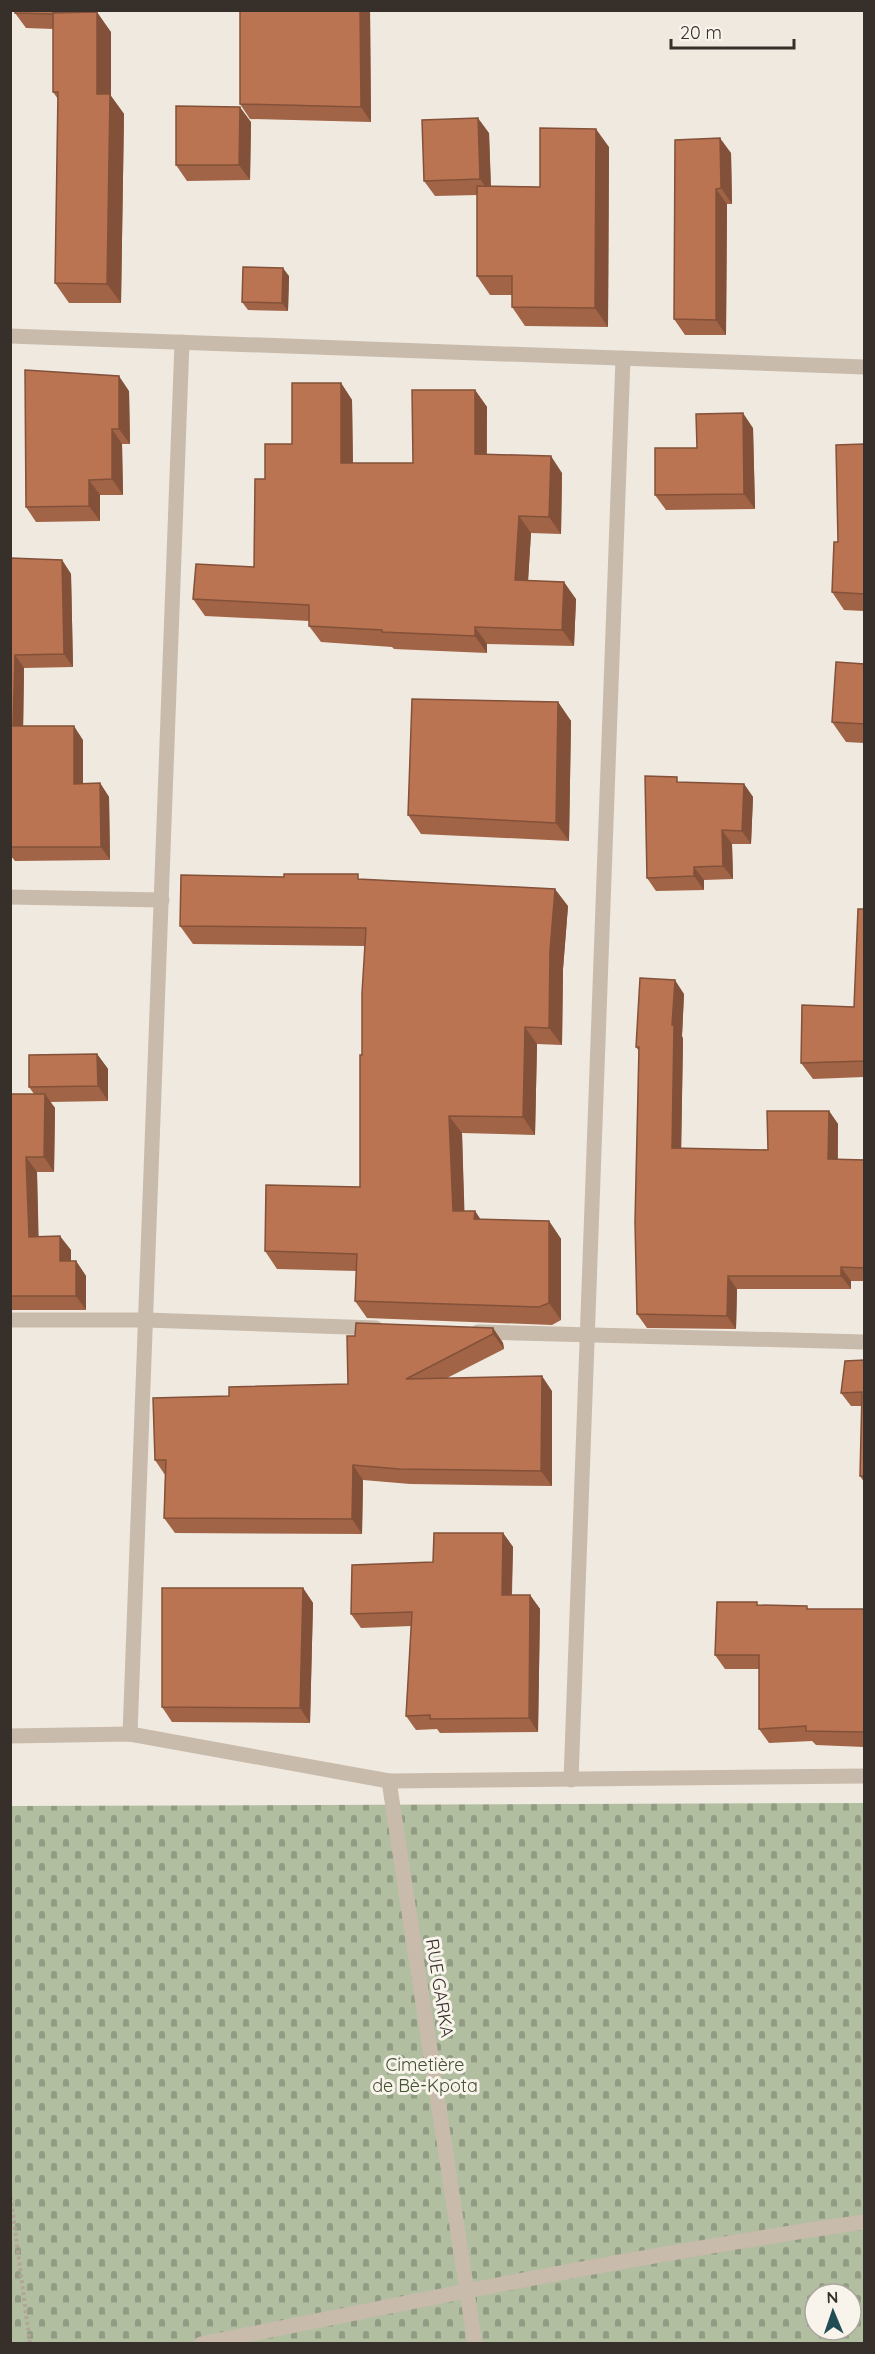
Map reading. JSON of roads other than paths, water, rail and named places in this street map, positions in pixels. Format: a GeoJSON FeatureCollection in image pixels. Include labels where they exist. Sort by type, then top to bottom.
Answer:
{"type":"FeatureCollection","features":[{"type":"Feature","properties":{"kind":"street"},"geometry":{"type":"LineString","coordinates":[[10,336],[864,367]]}},
{"type":"Feature","properties":{"kind":"street"},"geometry":{"type":"LineString","coordinates":[[130,1734],[182,342]]}},
{"type":"Feature","properties":{"kind":"street"},"geometry":{"type":"LineString","coordinates":[[571,1780],[623,358]]}},
{"type":"Feature","properties":{"kind":"street"},"geometry":{"type":"LineString","coordinates":[[10,897],[162,900]]}},
{"type":"Feature","properties":{"kind":"street"},"geometry":{"type":"LineString","coordinates":[[10,1320],[146,1320],[396,1329]]}},
{"type":"Feature","properties":{"kind":"street"},"geometry":{"type":"LineString","coordinates":[[468,1332],[864,1342]]}},
{"type":"Feature","properties":{"kind":"street"},"geometry":{"type":"LineString","coordinates":[[10,1736],[130,1734],[389,1781],[864,1776]]}},
{"type":"Feature","properties":{"kind":"street","name":"RUE GARKA"},"geometry":{"type":"LineString","coordinates":[[389,1781],[465,2291],[475,2343]]}},
{"type":"Feature","properties":{"kind":"street"},"geometry":{"type":"LineString","coordinates":[[201,2343],[465,2291],[776,2235],[864,2222]]}},
{"type":"Feature","properties":{"kind":"park label","name":"Cimetière de Bè-Kpota"},"geometry":{"type":"Point","coordinates":[425,2074]}}]}
